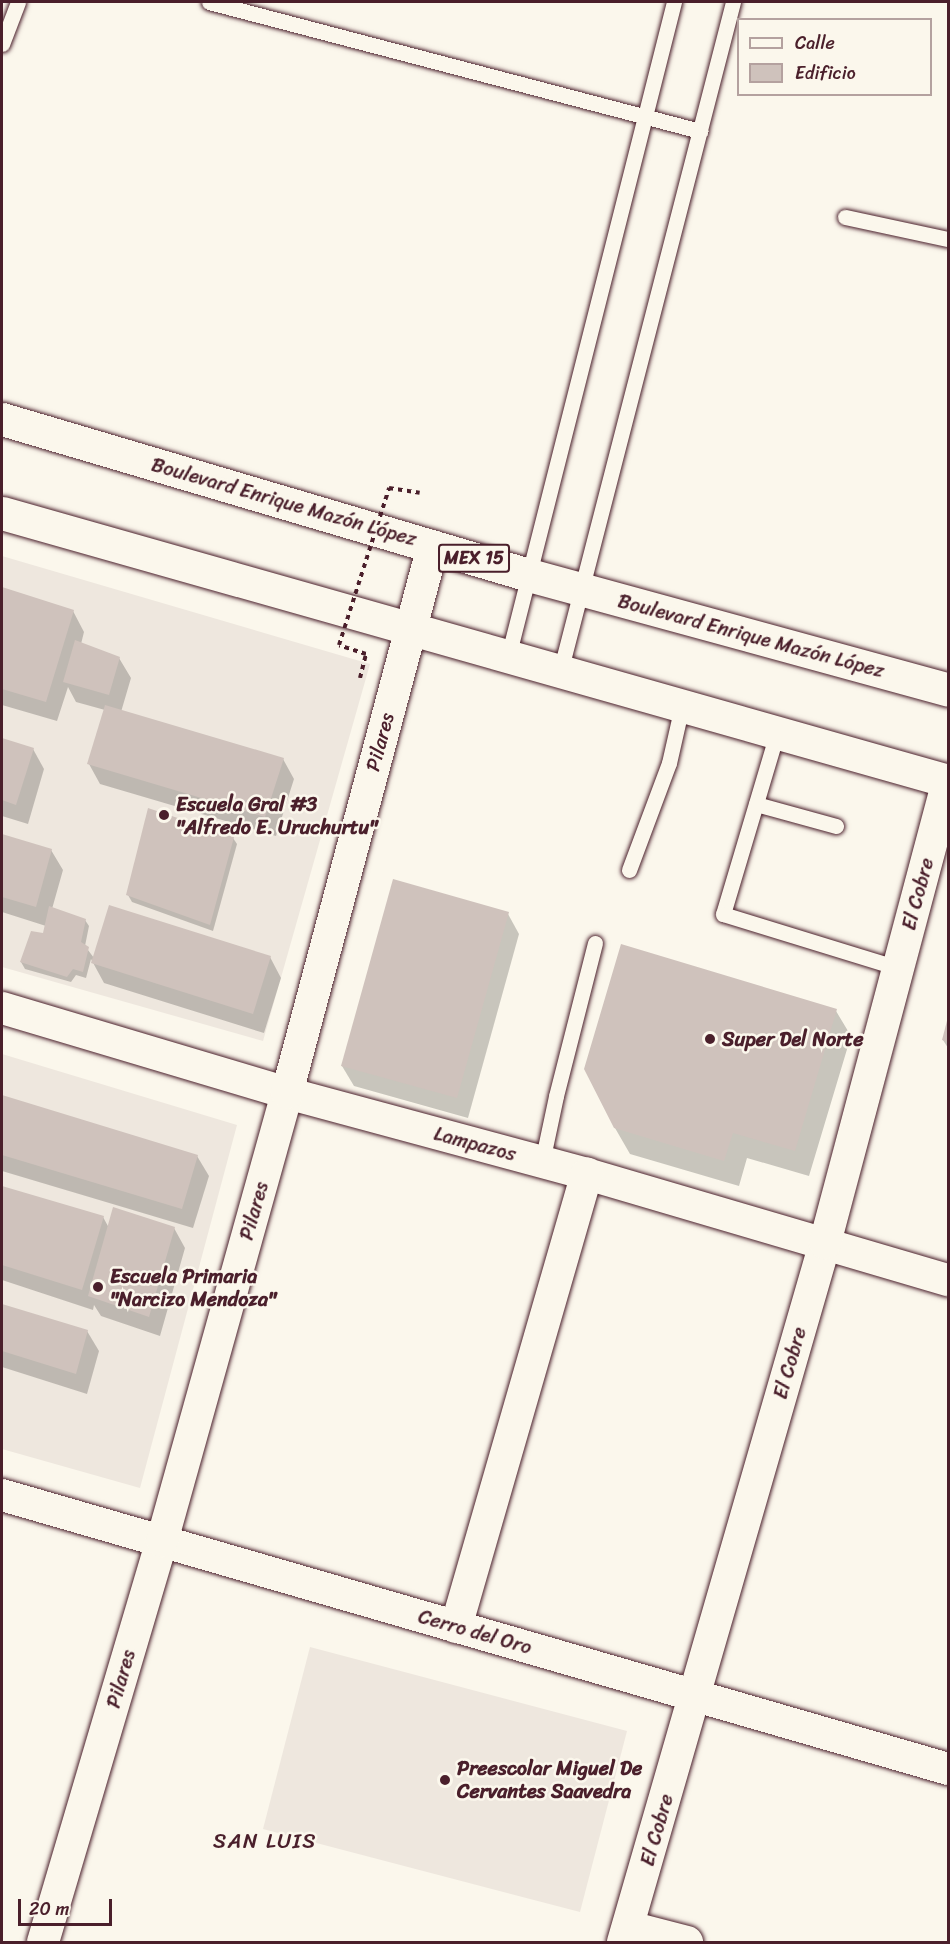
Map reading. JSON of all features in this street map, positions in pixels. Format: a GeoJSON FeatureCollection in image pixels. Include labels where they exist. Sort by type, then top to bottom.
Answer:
{"type":"FeatureCollection","features":[{"type":"Feature","properties":{"kind":"main road","name":"Boulevard Enrique Mazón López"},"geometry":{"type":"LineString","coordinates":[[2,419],[529,575],[948,690]]}},
{"type":"Feature","properties":{"kind":"main road"},"geometry":{"type":"LineString","coordinates":[[2,513],[948,780]]}},
{"type":"Feature","properties":{"kind":"street","name":"Pilares"},"geometry":{"type":"LineString","coordinates":[[43,1942],[162,1541],[287,1093],[434,546]]}},
{"type":"Feature","properties":{"kind":"street","name":"El Cobre"},"geometry":{"type":"LineString","coordinates":[[626,1935],[825,1243],[948,780]]}},
{"type":"Feature","properties":{"kind":"street","name":"Lampazos"},"geometry":{"type":"LineString","coordinates":[[2,1008],[287,1093],[587,1174],[948,1280]]}},
{"type":"Feature","properties":{"kind":"street"},"geometry":{"type":"LineString","coordinates":[[456,1627],[587,1174]]}},
{"type":"Feature","properties":{"kind":"street","name":"Cerro del Oro"},"geometry":{"type":"LineString","coordinates":[[2,1495],[948,1770]]}},
{"type":"Feature","properties":{"kind":"street"},"geometry":{"type":"LineString","coordinates":[[626,1935],[687,1942]]}},
{"type":"Feature","properties":{"kind":"lane"},"geometry":{"type":"LineString","coordinates":[[2,44],[18,2]]}},
{"type":"Feature","properties":{"kind":"lane"},"geometry":{"type":"LineString","coordinates":[[209,2],[700,131]]}},
{"type":"Feature","properties":{"kind":"lane"},"geometry":{"type":"LineString","coordinates":[[508,657],[674,2]]}},
{"type":"Feature","properties":{"kind":"lane"},"geometry":{"type":"LineString","coordinates":[[560,672],[733,2]]}},
{"type":"Feature","properties":{"kind":"lane"},"geometry":{"type":"LineString","coordinates":[[845,217],[948,239]]}},
{"type":"Feature","properties":{"kind":"lane"},"geometry":{"type":"LineString","coordinates":[[629,870],[669,763],[682,706]]}},
{"type":"Feature","properties":{"kind":"lane"},"geometry":{"type":"LineString","coordinates":[[777,733],[723,914],[899,968]]}},
{"type":"Feature","properties":{"kind":"lane"},"geometry":{"type":"LineString","coordinates":[[756,804],[836,826]]}},
{"type":"Feature","properties":{"kind":"lane"},"geometry":{"type":"LineString","coordinates":[[542,1162],[555,1096],[595,942]]}},
{"type":"Feature","properties":{"kind":"path"},"geometry":{"type":"LineString","coordinates":[[360,678],[366,654],[339,645],[389,488],[420,493]]}},
{"type":"Feature","properties":{"kind":"shaded area","name":"Escuela Gral #3 \"Alfredo E. Uruchurtu\""},"geometry":{"type":"Polygon","coordinates":[[[2,556],[370,664],[263,1041],[2,967],[2,556]]]}},
{"type":"Feature","properties":{"kind":"shaded area","name":"Escuela Primaria \"Narcizo Mendoza\""},"geometry":{"type":"Polygon","coordinates":[[[2,1054],[237,1125],[140,1488],[2,1449],[2,1054]]]}},
{"type":"Feature","properties":{"kind":"shaded area","name":"Preescolar Miguel De Cervantes Saavedra"},"geometry":{"type":"Polygon","coordinates":[[[310,1647],[627,1731],[580,1912],[263,1829],[310,1647]]]}},
{"type":"Feature","properties":{"kind":"building"},"geometry":{"type":"Polygon","coordinates":[[[2,587],[74,610],[46,702],[2,689],[2,587]]]}},
{"type":"Feature","properties":{"kind":"building"},"geometry":{"type":"Polygon","coordinates":[[[75,640],[120,657],[109,695],[63,682],[75,640]]]}},
{"type":"Feature","properties":{"kind":"building"},"geometry":{"type":"Polygon","coordinates":[[[105,705],[284,758],[265,817],[87,764],[105,705]]]}},
{"type":"Feature","properties":{"kind":"building"},"geometry":{"type":"Polygon","coordinates":[[[2,738],[34,748],[16,805],[2,800],[2,738]]]}},
{"type":"Feature","properties":{"kind":"building"},"geometry":{"type":"Polygon","coordinates":[[[148,808],[234,837],[210,925],[126,895],[148,808]]]}},
{"type":"Feature","properties":{"kind":"building"},"geometry":{"type":"Polygon","coordinates":[[[2,834],[52,849],[36,907],[2,897],[2,834]]]}},
{"type":"Feature","properties":{"kind":"building"},"geometry":{"type":"Polygon","coordinates":[[[393,879],[509,912],[457,1098],[341,1066],[393,879]]]}},
{"type":"Feature","properties":{"kind":"building"},"geometry":{"type":"Polygon","coordinates":[[[109,905],[271,956],[253,1014],[91,963],[109,905]]]}},
{"type":"Feature","properties":{"kind":"building"},"geometry":{"type":"Polygon","coordinates":[[[49,906],[86,919],[81,942],[89,947],[83,972],[73,969],[67,977],[20,962],[31,931],[43,933],[49,906]]]}},
{"type":"Feature","properties":{"kind":"building","name":"Super Del Norte"},"geometry":{"type":"Polygon","coordinates":[[[621,944],[837,1009],[795,1151],[733,1133],[724,1161],[614,1128],[584,1069],[621,944]]]}},
{"type":"Feature","properties":{"kind":"building"},"geometry":{"type":"Polygon","coordinates":[[[948,1017],[948,1042],[942,1040],[948,1017]]]}},
{"type":"Feature","properties":{"kind":"building"},"geometry":{"type":"Polygon","coordinates":[[[2,1095],[198,1155],[182,1209],[2,1155],[2,1095]]]}},
{"type":"Feature","properties":{"kind":"building"},"geometry":{"type":"Polygon","coordinates":[[[2,1186],[104,1216],[82,1290],[2,1265],[2,1186]]]}},
{"type":"Feature","properties":{"kind":"building"},"geometry":{"type":"Polygon","coordinates":[[[113,1207],[175,1227],[149,1317],[88,1296],[113,1207]]]}},
{"type":"Feature","properties":{"kind":"building"},"geometry":{"type":"Polygon","coordinates":[[[2,1304],[88,1330],[76,1374],[2,1351],[2,1304]]]}},
{"type":"Feature","properties":{"kind":"place","name":"Escuela Gral #3 \"Alfredo E. Uruchurtu\""},"geometry":{"type":"Point","coordinates":[164,815]}},
{"type":"Feature","properties":{"kind":"place","name":"Super Del Norte"},"geometry":{"type":"Point","coordinates":[710,1039]}},
{"type":"Feature","properties":{"kind":"place","name":"Escuela Primaria \"Narcizo Mendoza\""},"geometry":{"type":"Point","coordinates":[98,1287]}},
{"type":"Feature","properties":{"kind":"place","name":"Preescolar Miguel De Cervantes Saavedra"},"geometry":{"type":"Point","coordinates":[445,1780]}},
{"type":"Feature","properties":{"kind":"district","name":"SAN LUIS"},"geometry":{"type":"Point","coordinates":[265,1841]}}]}
